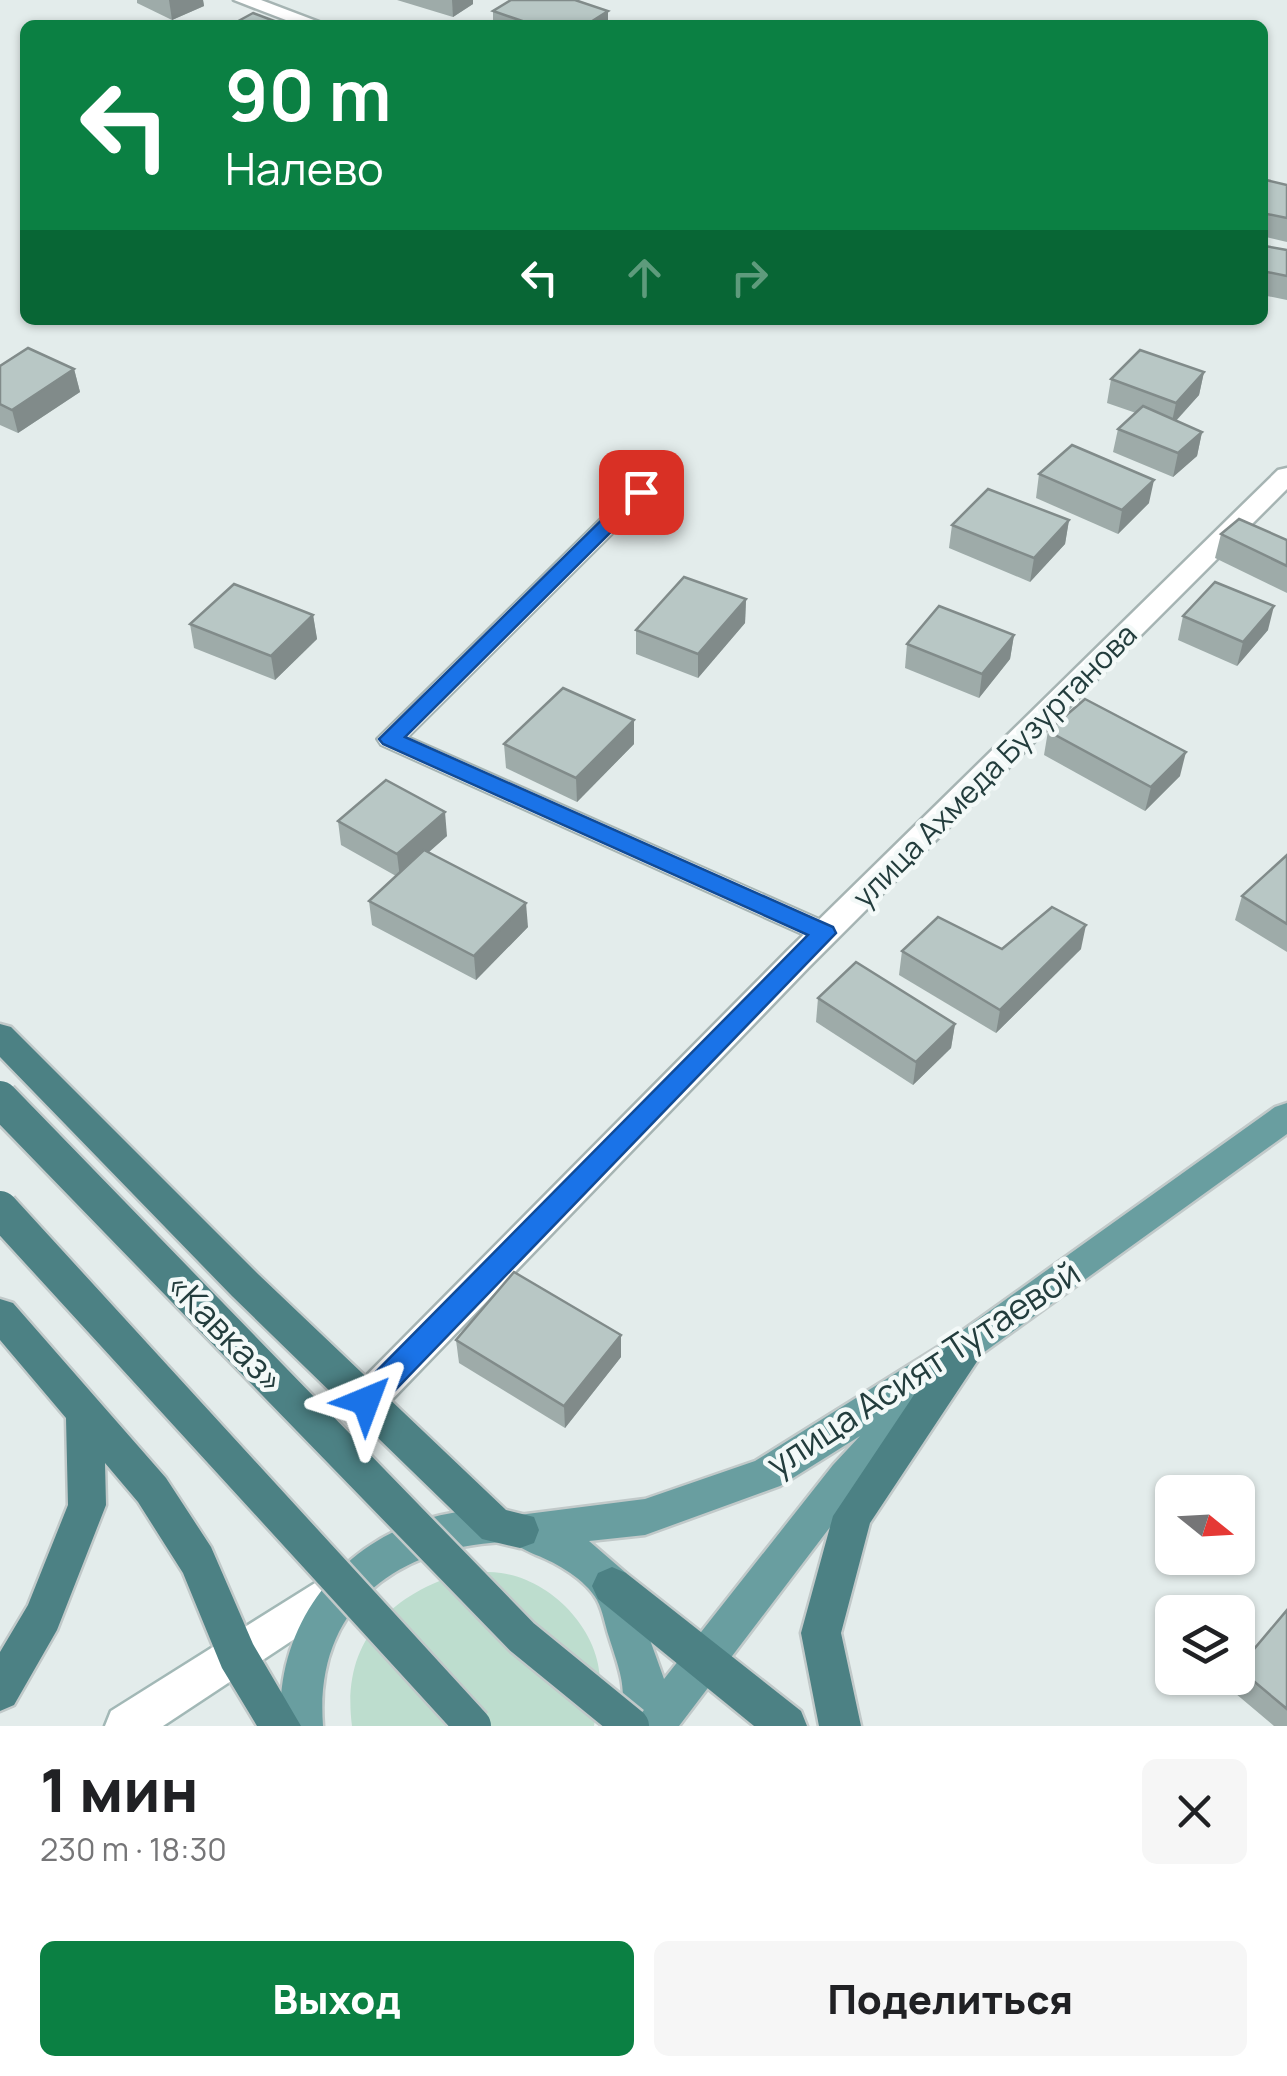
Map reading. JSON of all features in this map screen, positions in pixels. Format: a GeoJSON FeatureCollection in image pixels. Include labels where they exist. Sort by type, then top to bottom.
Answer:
{"type":"FeatureCollection","features":[{"type":"Feature","properties":{"kind":"highway","name":"«Кавказ»"},"geometry":{"type":"LineString","coordinates":[[0,1036],[245,1285],[366,1401],[508,1528]]}},
{"type":"Feature","properties":{"kind":"highway","name":"«Кавказ»"},"geometry":{"type":"LineString","coordinates":[[0,1099],[522,1637],[630,1726]]}},
{"type":"Feature","properties":{"kind":"highway"},"geometry":{"type":"LineString","coordinates":[[0,1209],[473,1726]]}},
{"type":"Feature","properties":{"kind":"highway"},"geometry":{"type":"LineString","coordinates":[[0,1314],[152,1490],[197,1560],[220,1607],[236,1654],[280,1726]]}},
{"type":"Feature","properties":{"kind":"highway"},"geometry":{"type":"LineString","coordinates":[[840,1726],[821,1633],[852,1516],[965,1348]]}},
{"type":"Feature","properties":{"kind":"highway"},"geometry":{"type":"LineString","coordinates":[[0,1691],[43,1616],[87,1505],[85,1412]]}},
{"type":"Feature","properties":{"kind":"highway"},"geometry":{"type":"LineString","coordinates":[[612,1586],[786,1726]]}},
{"type":"Feature","properties":{"kind":"main road","name":"улица Асият Тутаевой"},"geometry":{"type":"LineString","coordinates":[[302,1726],[304,1666],[326,1614],[362,1572],[402,1545],[449,1529],[645,1517],[767,1474],[965,1348],[1287,1116]]}},
{"type":"Feature","properties":{"kind":"main road"},"geometry":{"type":"LineString","coordinates":[[653,1726],[846,1477],[965,1348]]}},
{"type":"Feature","properties":{"kind":"main road"},"geometry":{"type":"LineString","coordinates":[[508,1528],[571,1550],[612,1586],[648,1691],[640,1726]]}},
{"type":"Feature","properties":{"kind":"street"},"geometry":{"type":"LineString","coordinates":[[244,0],[303,20]]}},
{"type":"Feature","properties":{"kind":"street","name":"улица Ахмеда Бузуртанова"},"geometry":{"type":"LineString","coordinates":[[366,1401],[825,933],[1287,475]]}},
{"type":"Feature","properties":{"kind":"street"},"geometry":{"type":"LineString","coordinates":[[126,1726],[362,1572]]}},
{"type":"Feature","properties":{"kind":"lane"},"geometry":{"type":"LineString","coordinates":[[641,492],[390,739],[825,933]]}},
{"type":"Feature","properties":{"kind":"green space"},"geometry":{"type":"Polygon","coordinates":[[[496,1572],[520,1578],[539,1586],[571,1612],[584,1629],[599,1667],[594,1726],[352,1726],[350,1697],[354,1670],[375,1627],[411,1595],[461,1573],[496,1572]]]}},
{"type":"Feature","properties":{"kind":"building"},"geometry":{"type":"Polygon","coordinates":[[[511,0],[575,0],[608,11],[594,20],[519,20],[493,11],[511,0]]]}},
{"type":"Feature","properties":{"kind":"building"},"geometry":{"type":"Polygon","coordinates":[[[253,13],[272,20],[240,20],[253,13]]]}},
{"type":"Feature","properties":{"kind":"building"},"geometry":{"type":"Polygon","coordinates":[[[1268,180],[1287,185],[1287,218],[1268,214],[1268,180]]]}},
{"type":"Feature","properties":{"kind":"building"},"geometry":{"type":"Polygon","coordinates":[[[1268,247],[1287,250],[1287,276],[1268,272],[1268,247]]]}},
{"type":"Feature","properties":{"kind":"building"},"geometry":{"type":"Polygon","coordinates":[[[28,348],[74,369],[12,410],[0,404],[0,366],[28,348]]]}},
{"type":"Feature","properties":{"kind":"building"},"geometry":{"type":"Polygon","coordinates":[[[1140,350],[1204,372],[1176,403],[1111,379],[1140,350]]]}},
{"type":"Feature","properties":{"kind":"building"},"geometry":{"type":"Polygon","coordinates":[[[1143,406],[1202,432],[1178,453],[1118,429],[1143,406]]]}},
{"type":"Feature","properties":{"kind":"building"},"geometry":{"type":"Polygon","coordinates":[[[1072,445],[1154,480],[1122,510],[1039,474],[1072,445]]]}},
{"type":"Feature","properties":{"kind":"building"},"geometry":{"type":"Polygon","coordinates":[[[988,489],[1069,520],[1034,558],[952,525],[988,489]]]}},
{"type":"Feature","properties":{"kind":"building"},"geometry":{"type":"Polygon","coordinates":[[[1239,519],[1287,540],[1287,566],[1221,534],[1239,519]]]}},
{"type":"Feature","properties":{"kind":"building"},"geometry":{"type":"Polygon","coordinates":[[[684,577],[746,599],[698,654],[636,630],[684,577]]]}},
{"type":"Feature","properties":{"kind":"building"},"geometry":{"type":"Polygon","coordinates":[[[1215,582],[1274,606],[1243,642],[1183,616],[1215,582]]]}},
{"type":"Feature","properties":{"kind":"building"},"geometry":{"type":"Polygon","coordinates":[[[234,584],[313,615],[271,656],[190,624],[234,584]]]}},
{"type":"Feature","properties":{"kind":"building"},"geometry":{"type":"Polygon","coordinates":[[[939,606],[1014,635],[982,674],[907,644],[939,606]]]}},
{"type":"Feature","properties":{"kind":"building"},"geometry":{"type":"Polygon","coordinates":[[[563,688],[634,720],[576,778],[504,744],[563,688]]]}},
{"type":"Feature","properties":{"kind":"building"},"geometry":{"type":"Polygon","coordinates":[[[1085,699],[1186,752],[1151,787],[1048,731],[1085,699]]]}},
{"type":"Feature","properties":{"kind":"building"},"geometry":{"type":"Polygon","coordinates":[[[386,780],[445,812],[397,854],[338,821],[386,780]]]}},
{"type":"Feature","properties":{"kind":"building"},"geometry":{"type":"Polygon","coordinates":[[[424,850],[526,903],[474,956],[369,901],[424,850]]]}},
{"type":"Feature","properties":{"kind":"building"},"geometry":{"type":"Polygon","coordinates":[[[1287,855],[1287,924],[1242,896],[1287,855]]]}},
{"type":"Feature","properties":{"kind":"building"},"geometry":{"type":"Polygon","coordinates":[[[1052,907],[1086,925],[1000,1010],[902,951],[938,917],[1002,949],[1052,907]]]}},
{"type":"Feature","properties":{"kind":"building"},"geometry":{"type":"Polygon","coordinates":[[[856,962],[955,1024],[916,1062],[818,998],[856,962]]]}},
{"type":"Feature","properties":{"kind":"building"},"geometry":{"type":"Polygon","coordinates":[[[514,1272],[621,1335],[564,1406],[456,1340],[514,1272]]]}},
{"type":"Feature","properties":{"kind":"building"},"geometry":{"type":"Polygon","coordinates":[[[1287,1610],[1287,1709],[1255,1682],[1255,1648],[1287,1610]]]}},
{"type":"Feature","properties":{"kind":"route"},"geometry":{"type":"LineString","coordinates":[[366,1401],[825,933],[390,739],[641,492]]}}]}
